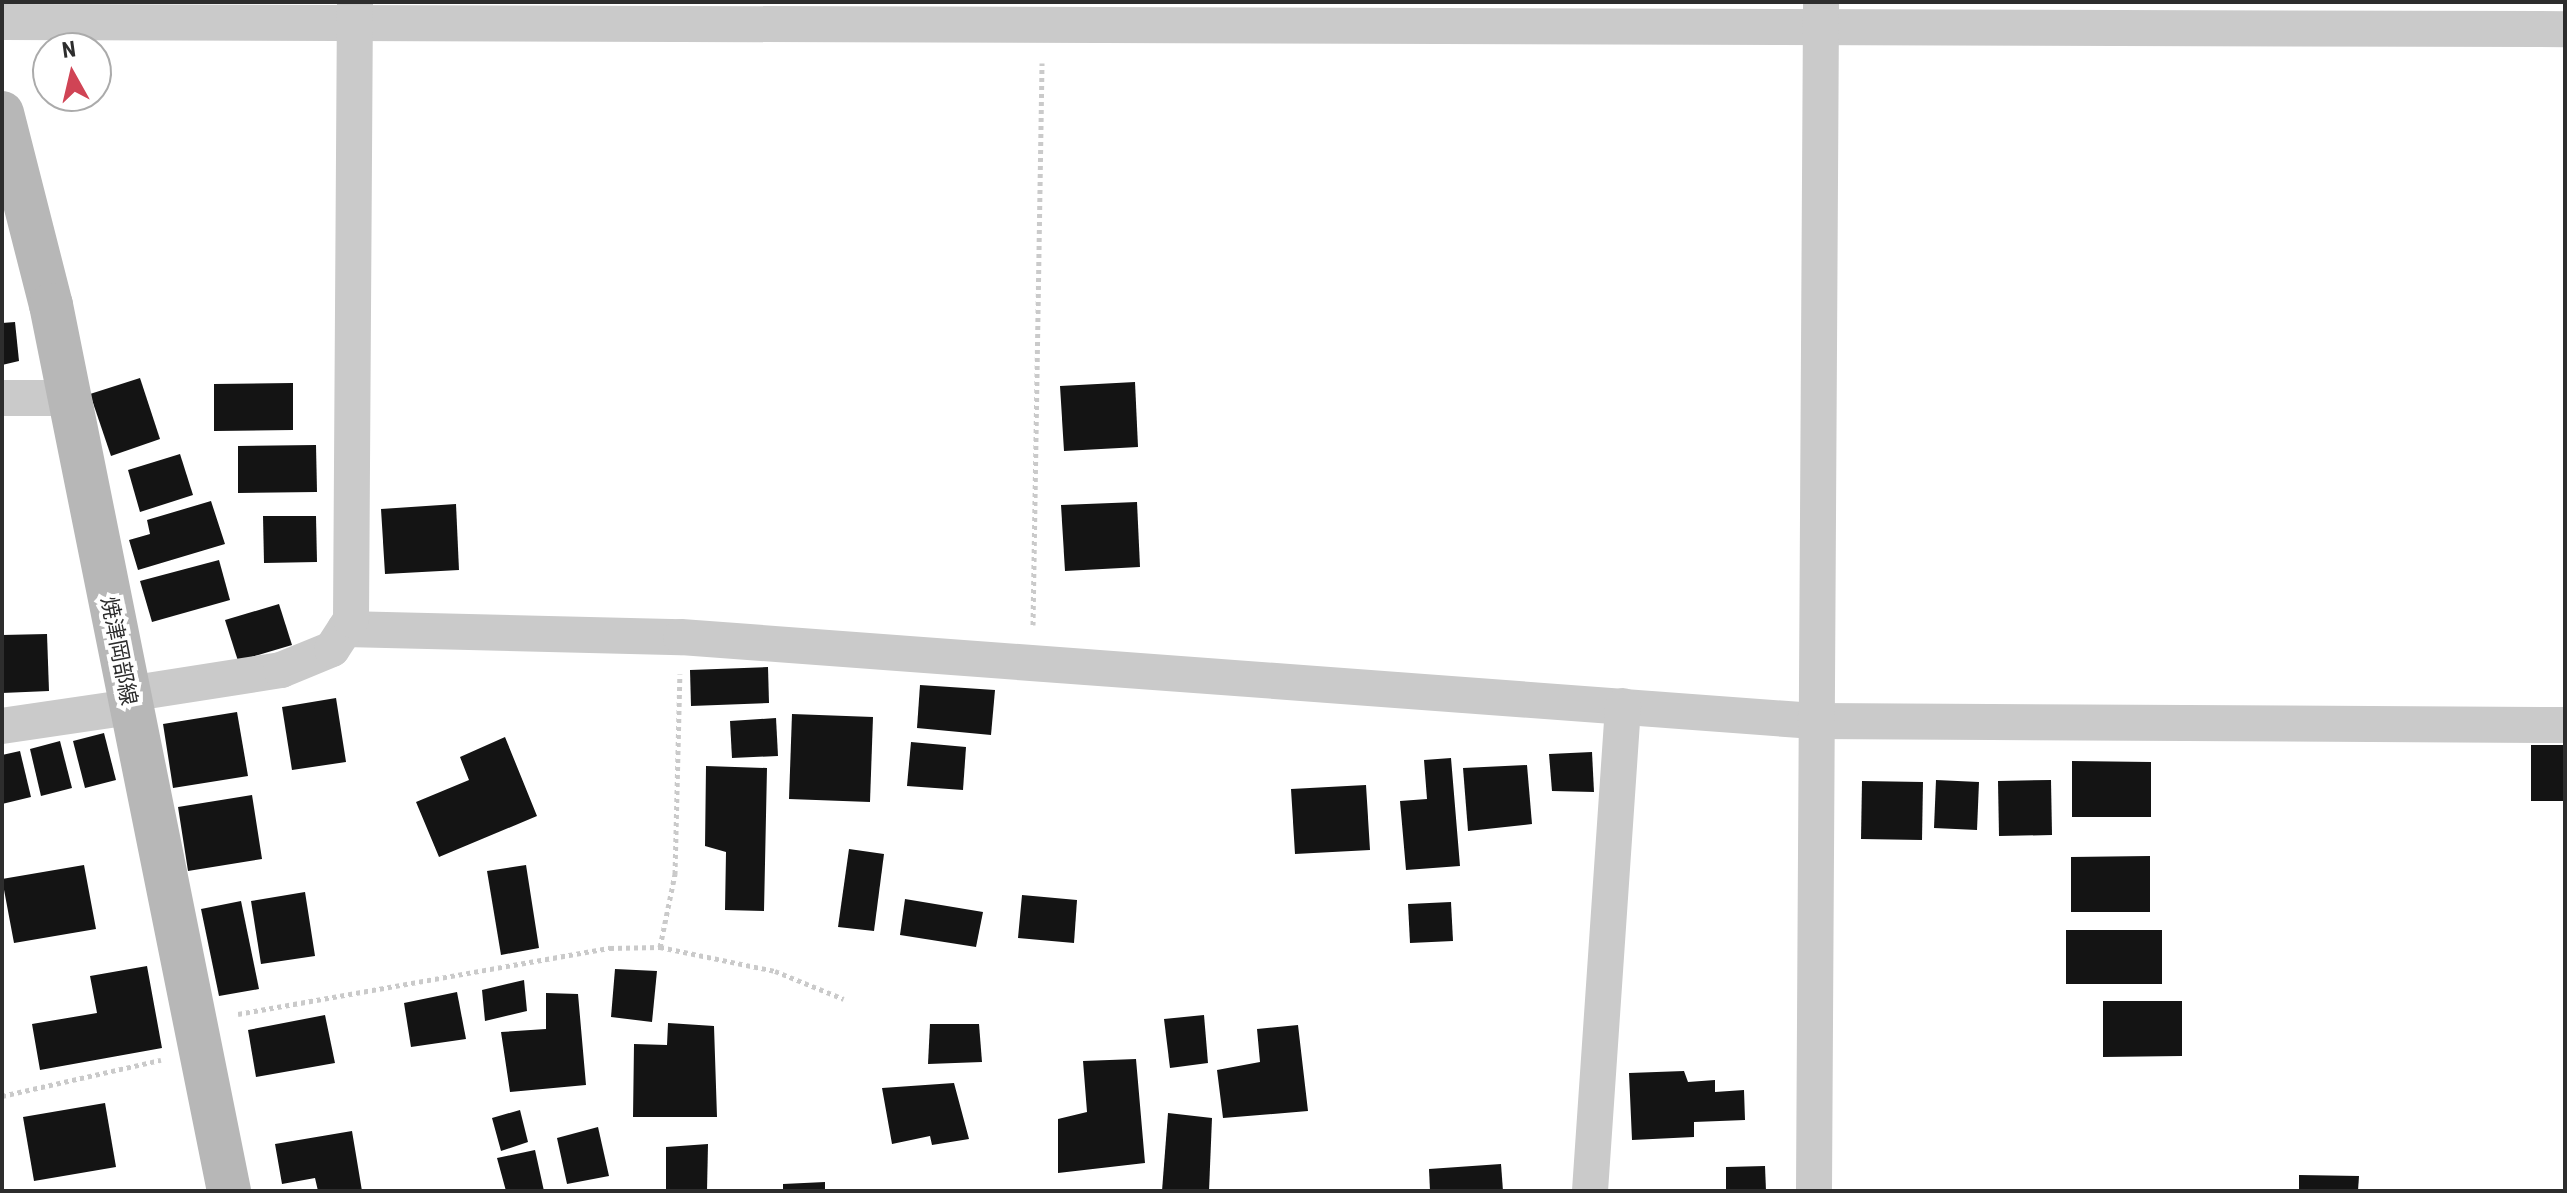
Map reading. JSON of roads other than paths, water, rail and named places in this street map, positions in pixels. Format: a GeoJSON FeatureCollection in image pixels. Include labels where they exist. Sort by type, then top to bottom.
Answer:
{"type":"FeatureCollection","features":[{"type":"Feature","properties":{"kind":"main road","name":"焼津岡部線"},"geometry":{"type":"LineString","coordinates":[[2,113],[69,398],[229,1191]]}},
{"type":"Feature","properties":{"kind":"street"},"geometry":{"type":"LineString","coordinates":[[2,726],[281,670],[332,649],[351,620],[355,11]]}},
{"type":"Feature","properties":{"kind":"street"},"geometry":{"type":"LineString","coordinates":[[2,22],[355,11],[1821,14],[2565,29]]}},
{"type":"Feature","properties":{"kind":"street"},"geometry":{"type":"LineString","coordinates":[[1814,1191],[1821,14]]}},
{"type":"Feature","properties":{"kind":"street"},"geometry":{"type":"LineString","coordinates":[[2,398],[69,398]]}},
{"type":"Feature","properties":{"kind":"street"},"geometry":{"type":"LineString","coordinates":[[345,629],[681,637],[1815,721],[2565,725]]}},
{"type":"Feature","properties":{"kind":"street"},"geometry":{"type":"LineString","coordinates":[[1590,1191],[1623,706]]}}]}
